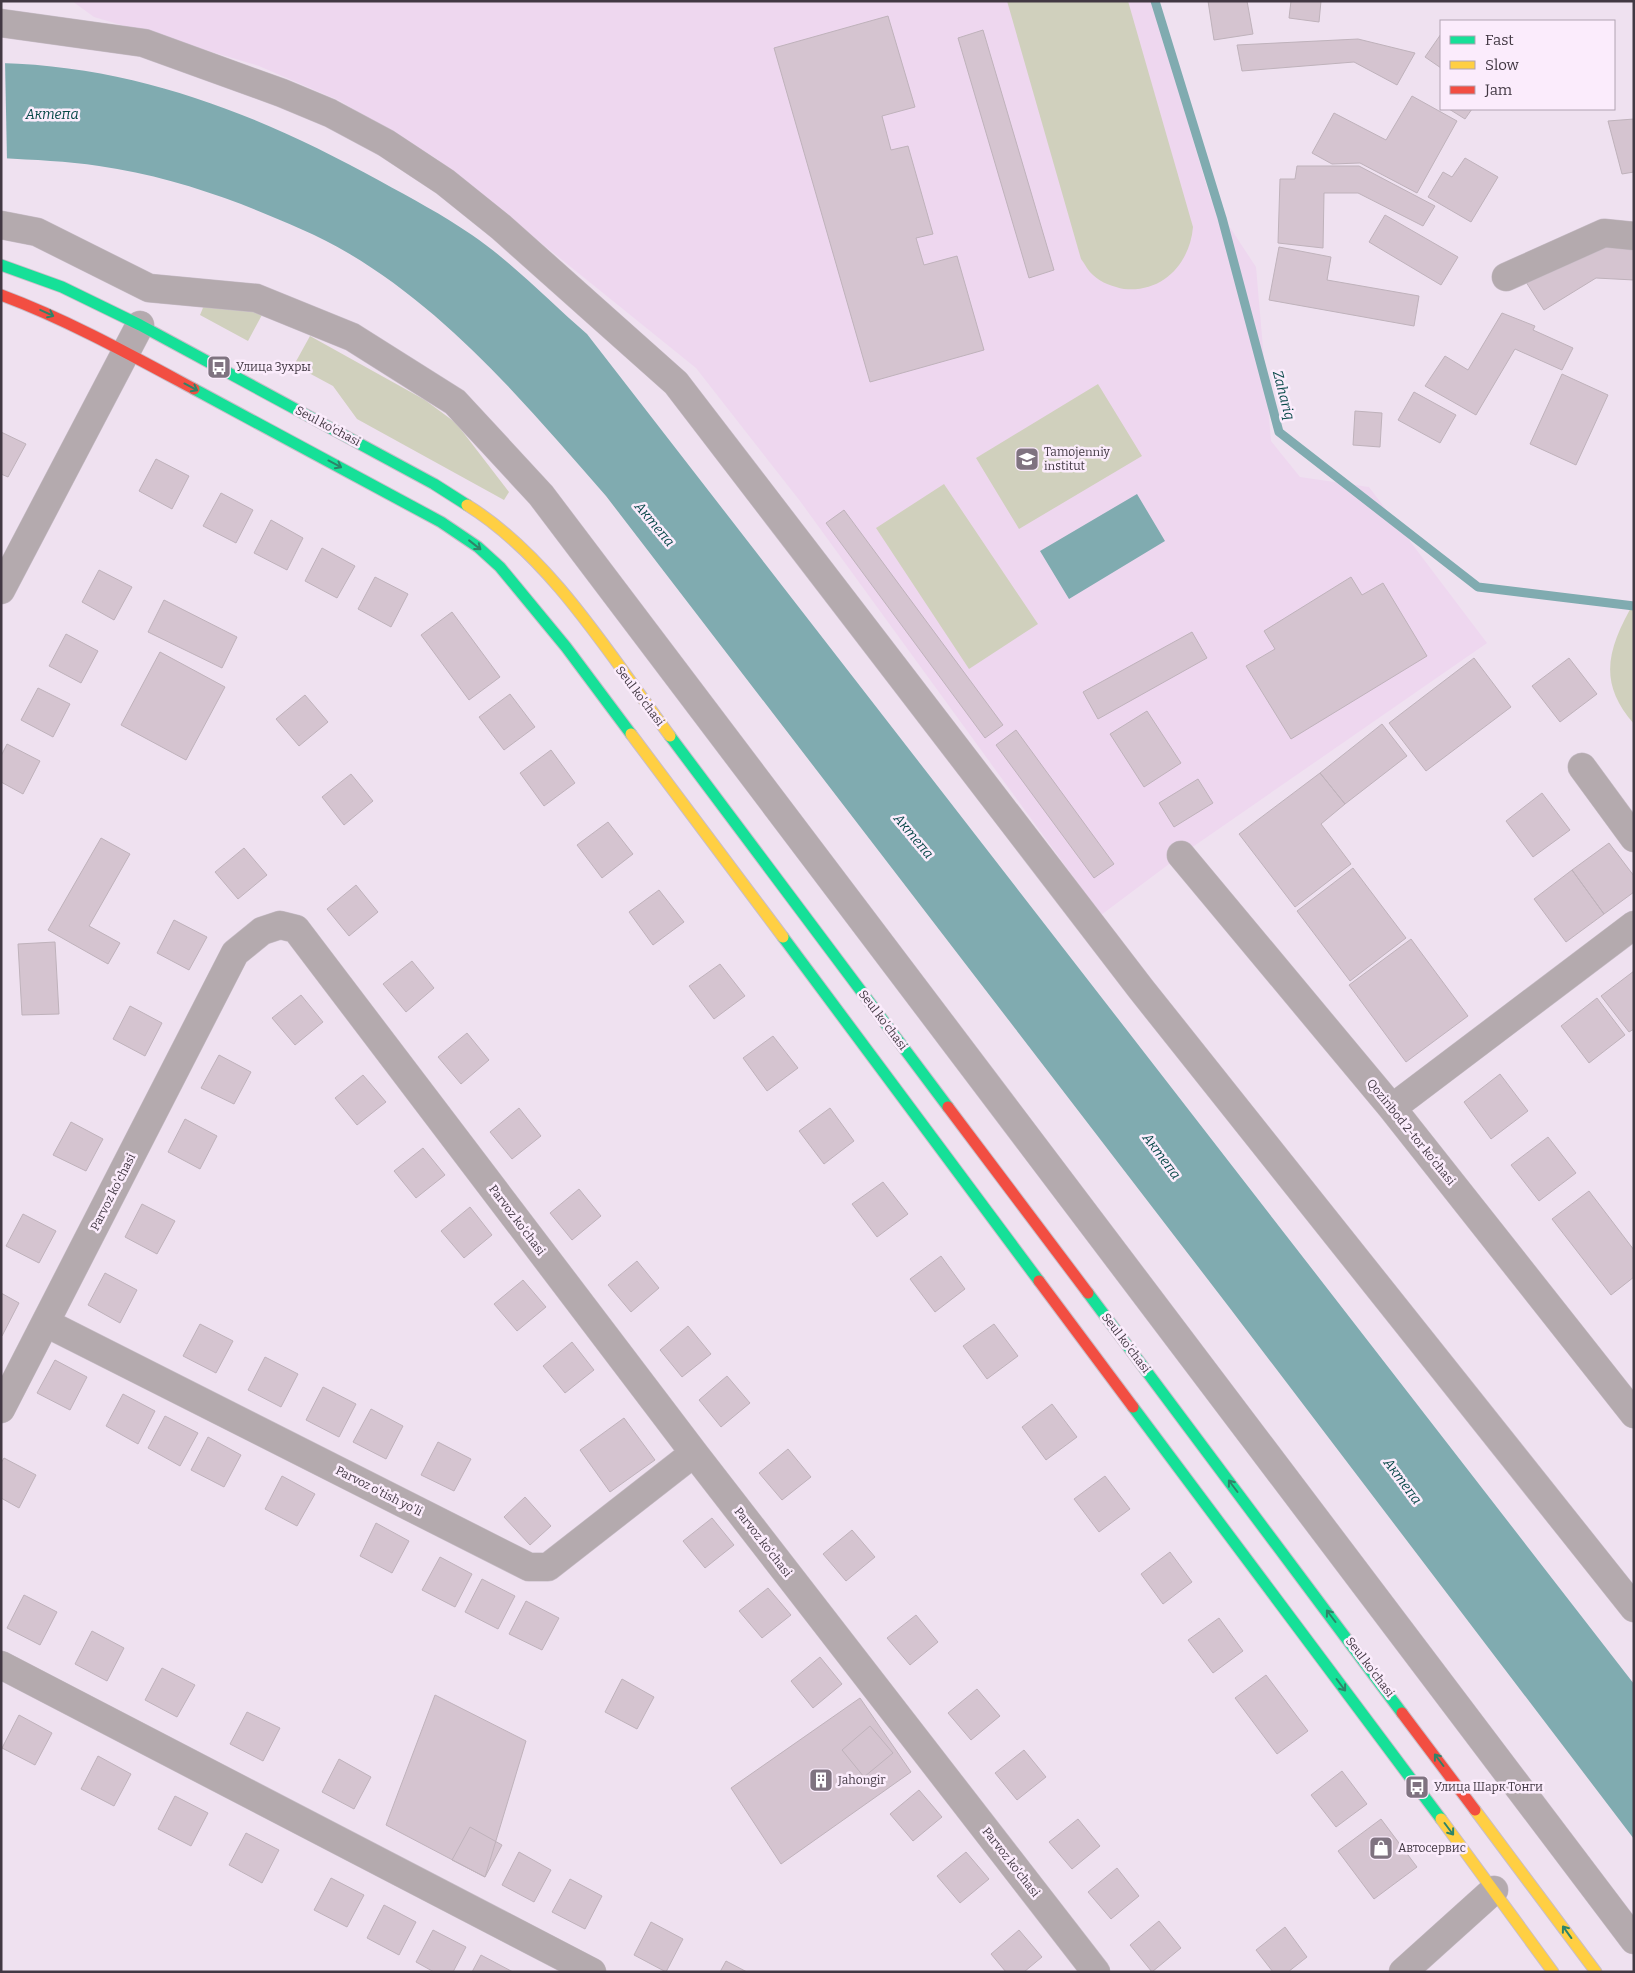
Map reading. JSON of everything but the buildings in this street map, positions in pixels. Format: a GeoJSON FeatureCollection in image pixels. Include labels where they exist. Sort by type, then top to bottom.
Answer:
{"type":"FeatureCollection","features":[{"type":"Feature","properties":{"kind":"main road","name":"Seul ko'chasi"},"geometry":{"type":"LineString","coordinates":[[1,265],[62,287],[140,326],[434,484],[485,516],[530,554],[586,623],[1596,1972]]}},
{"type":"Feature","properties":{"kind":"main road"},"geometry":{"type":"LineString","coordinates":[[1,295],[36,308],[126,352],[441,522],[478,547],[510,577],[572,655],[1501,1884],[1553,1972]]}},
{"type":"Feature","properties":{"kind":"main road"},"geometry":{"type":"LineString","coordinates":[[1501,1884],[1520,1868]]}},
{"type":"Feature","properties":{"kind":"street"},"geometry":{"type":"LineString","coordinates":[[1,23],[144,43],[282,93],[330,113],[370,134],[445,182],[501,227],[676,383],[1142,989],[1634,1608]]}},
{"type":"Feature","properties":{"kind":"street"},"geometry":{"type":"LineString","coordinates":[[1,225],[37,232],[149,288],[256,298],[352,337],[455,402],[541,495],[1634,1940]]}},
{"type":"Feature","properties":{"kind":"street"},"geometry":{"type":"LineString","coordinates":[[1506,278],[1604,232],[1634,236]]}},
{"type":"Feature","properties":{"kind":"street"},"geometry":{"type":"LineString","coordinates":[[1,590],[140,326]]}},
{"type":"Feature","properties":{"kind":"street"},"geometry":{"type":"LineString","coordinates":[[1582,767],[1634,838]]}},
{"type":"Feature","properties":{"kind":"street","name":"Qoziribod 2-tor ko‘chasi"},"geometry":{"type":"LineString","coordinates":[[1181,855],[1392,1108],[1634,1414]]}},
{"type":"Feature","properties":{"kind":"street","name":"Parvoz ko'chasi"},"geometry":{"type":"LineString","coordinates":[[1,1409],[235,953],[262,931],[280,925],[296,929],[694,1453],[1096,1972]]}},
{"type":"Feature","properties":{"kind":"street"},"geometry":{"type":"LineString","coordinates":[[1392,1108],[1634,925]]}},
{"type":"Feature","properties":{"kind":"street","name":"Parvoz o'tish yo'li"},"geometry":{"type":"LineString","coordinates":[[46,1323],[530,1567],[548,1567],[694,1453]]}},
{"type":"Feature","properties":{"kind":"street"},"geometry":{"type":"LineString","coordinates":[[1,1665],[592,1972]]}},
{"type":"Feature","properties":{"kind":"street"},"geometry":{"type":"LineString","coordinates":[[1403,1972],[1501,1884]]}},
{"type":"Feature","properties":{"kind":"shaded area","name":"Tamojenniy institut"},"geometry":{"type":"Polygon","coordinates":[[[72,1],[1156,1],[1182,103],[1210,197],[1256,267],[1271,441],[1300,477],[1369,487],[1487,643],[1181,855],[1101,915],[800,501],[696,368],[437,159],[340,101],[259,66],[94,17],[72,1]]]}},
{"type":"Feature","properties":{"kind":"shaded area"},"geometry":{"type":"Polygon","coordinates":[[[1007,1],[1128,1],[1193,227],[1191,240],[1180,263],[1162,281],[1138,289],[1116,287],[1096,278],[1081,259],[1007,1]]]}},
{"type":"Feature","properties":{"kind":"shaded area"},"geometry":{"type":"Polygon","coordinates":[[[205,303],[263,313],[248,341],[200,315],[205,303]]]}},
{"type":"Feature","properties":{"kind":"shaded area"},"geometry":{"type":"Polygon","coordinates":[[[310,336],[425,400],[456,423],[509,492],[504,500],[357,419],[333,386],[294,365],[310,336]]]}},
{"type":"Feature","properties":{"kind":"shaded area"},"geometry":{"type":"Polygon","coordinates":[[[1098,384],[1142,456],[1019,529],[976,458],[1098,384]]]}},
{"type":"Feature","properties":{"kind":"shaded area"},"geometry":{"type":"Polygon","coordinates":[[[944,484],[1038,624],[969,669],[876,528],[944,484]]]}},
{"type":"Feature","properties":{"kind":"shaded area"},"geometry":{"type":"Polygon","coordinates":[[[1634,602],[1634,724],[1614,693],[1610,664],[1618,634],[1634,602]]]}},
{"type":"Feature","properties":{"kind":"water","name":"Актепа"},"geometry":{"type":"Polygon","coordinates":[[[1,63],[52,67],[102,74],[150,85],[198,99],[290,135],[380,181],[461,228],[502,258],[587,334],[1634,1684],[1634,1839],[1229,1307],[606,496],[548,429],[486,364],[421,304],[385,277],[348,253],[309,233],[241,204],[189,186],[154,177],[87,164],[1,158],[1,63]]]}},
{"type":"Feature","properties":{"kind":"water"},"geometry":{"type":"Polygon","coordinates":[[[1137,494],[1165,541],[1069,599],[1040,551],[1137,494]]]}},
{"type":"Feature","properties":{"kind":"pier"},"geometry":{"type":"Polygon","coordinates":[[[1,61],[5,61],[7,161],[1,160],[1,61]]]}},
{"type":"Feature","properties":{"kind":"waterway","name":"Zahariq"},"geometry":{"type":"LineString","coordinates":[[1155,1],[1222,218],[1279,432],[1478,587],[1634,606]]}},
{"type":"Feature","properties":{"kind":"traffic: fast"},"geometry":{"type":"LineString","coordinates":[[1,265],[62,287],[140,325],[434,484],[467,505]]}},
{"type":"Feature","properties":{"kind":"traffic: fast"},"geometry":{"type":"LineString","coordinates":[[194,389],[441,522],[478,547],[500,567],[566,647],[631,734]]}},
{"type":"Feature","properties":{"kind":"traffic: fast"},"geometry":{"type":"LineString","coordinates":[[670,736],[948,1107]]}},
{"type":"Feature","properties":{"kind":"traffic: fast"},"geometry":{"type":"LineString","coordinates":[[783,937],[1039,1281]]}},
{"type":"Feature","properties":{"kind":"traffic: fast"},"geometry":{"type":"LineString","coordinates":[[1088,1293],[1402,1713]]}},
{"type":"Feature","properties":{"kind":"traffic: fast"},"geometry":{"type":"LineString","coordinates":[[1133,1407],[1441,1819]]}},
{"type":"Feature","properties":{"kind":"traffic: slow"},"geometry":{"type":"LineString","coordinates":[[467,505],[526,552],[553,580],[602,642],[670,736]]}},
{"type":"Feature","properties":{"kind":"traffic: slow"},"geometry":{"type":"LineString","coordinates":[[631,734],[783,937]]}},
{"type":"Feature","properties":{"kind":"traffic: slow"},"geometry":{"type":"LineString","coordinates":[[1475,1810],[1596,1972]]}},
{"type":"Feature","properties":{"kind":"traffic: slow"},"geometry":{"type":"LineString","coordinates":[[1441,1819],[1553,1972]]}},
{"type":"Feature","properties":{"kind":"traffic: jam"},"geometry":{"type":"LineString","coordinates":[[1,295],[75,327],[194,389]]}},
{"type":"Feature","properties":{"kind":"traffic: jam"},"geometry":{"type":"LineString","coordinates":[[948,1107],[1088,1293]]}},
{"type":"Feature","properties":{"kind":"traffic: jam"},"geometry":{"type":"LineString","coordinates":[[1039,1281],[1133,1407]]}},
{"type":"Feature","properties":{"kind":"traffic: jam"},"geometry":{"type":"LineString","coordinates":[[1402,1713],[1475,1810]]}},
{"type":"Feature","properties":{"kind":"place","name":"Улица Зухры"},"geometry":{"type":"Point","coordinates":[219,367]}},
{"type":"Feature","properties":{"kind":"place","name":"Tamojenniy institut"},"geometry":{"type":"Point","coordinates":[1027,459]}},
{"type":"Feature","properties":{"kind":"place","name":"Jahongir"},"geometry":{"type":"Point","coordinates":[821,1780]}},
{"type":"Feature","properties":{"kind":"place","name":"Улица Шарк Тонги"},"geometry":{"type":"Point","coordinates":[1417,1787]}},
{"type":"Feature","properties":{"kind":"place","name":"Автосервис"},"geometry":{"type":"Point","coordinates":[1381,1848]}}]}
